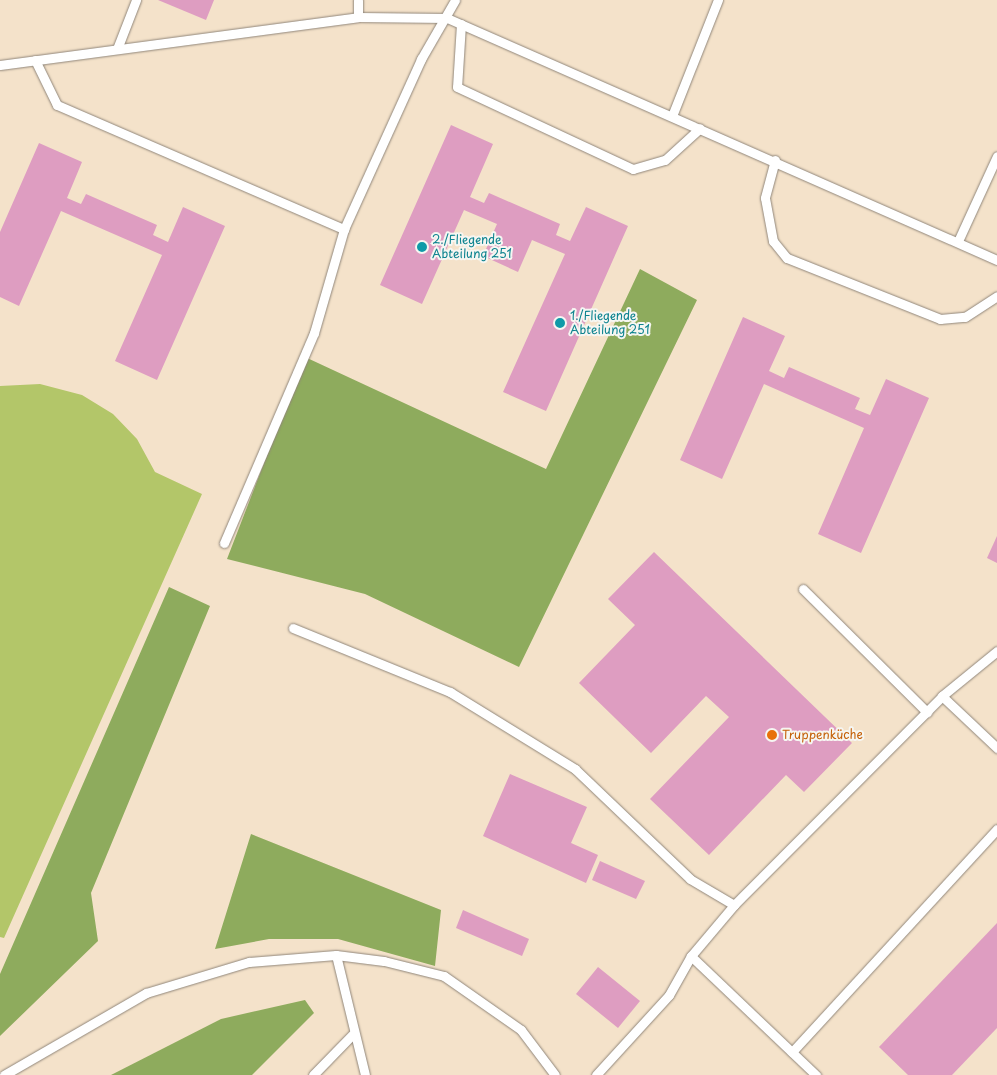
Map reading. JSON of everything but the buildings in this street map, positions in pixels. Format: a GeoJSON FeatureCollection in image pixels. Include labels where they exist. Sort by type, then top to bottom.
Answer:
{"type":"FeatureCollection","features":[{"type":"Feature","properties":{"kind":"lane"},"geometry":{"type":"LineString","coordinates":[[117,49],[136,0]]}},
{"type":"Feature","properties":{"kind":"lane"},"geometry":{"type":"LineString","coordinates":[[358,0],[358,17]]}},
{"type":"Feature","properties":{"kind":"lane"},"geometry":{"type":"LineString","coordinates":[[224,543],[314,333],[344,229],[420,59],[448,18],[455,0]]}},
{"type":"Feature","properties":{"kind":"lane"},"geometry":{"type":"LineString","coordinates":[[672,116],[718,0]]}},
{"type":"Feature","properties":{"kind":"lane"},"geometry":{"type":"LineString","coordinates":[[0,65],[358,17],[448,18],[958,239],[997,260]]}},
{"type":"Feature","properties":{"kind":"lane"},"geometry":{"type":"LineString","coordinates":[[461,24],[457,86],[633,169],[665,160],[700,128]]}},
{"type":"Feature","properties":{"kind":"lane"},"geometry":{"type":"LineString","coordinates":[[35,60],[57,105],[344,229]]}},
{"type":"Feature","properties":{"kind":"lane"},"geometry":{"type":"LineString","coordinates":[[958,239],[997,156]]}},
{"type":"Feature","properties":{"kind":"lane"},"geometry":{"type":"LineString","coordinates":[[775,160],[765,198],[773,240],[787,258],[940,319],[965,317],[997,296]]}},
{"type":"Feature","properties":{"kind":"lane"},"geometry":{"type":"LineString","coordinates":[[804,589],[927,712]]}},
{"type":"Feature","properties":{"kind":"lane"},"geometry":{"type":"LineString","coordinates":[[293,628],[450,692],[575,769],[690,879],[734,905]]}},
{"type":"Feature","properties":{"kind":"lane"},"geometry":{"type":"LineString","coordinates":[[596,1075],[669,995],[691,956],[734,905],[942,696],[997,651]]}},
{"type":"Feature","properties":{"kind":"lane"},"geometry":{"type":"LineString","coordinates":[[942,696],[997,748]]}},
{"type":"Feature","properties":{"kind":"lane"},"geometry":{"type":"LineString","coordinates":[[792,1052],[997,829]]}},
{"type":"Feature","properties":{"kind":"lane"},"geometry":{"type":"LineString","coordinates":[[336,955],[353,1034],[365,1075]]}},
{"type":"Feature","properties":{"kind":"lane"},"geometry":{"type":"LineString","coordinates":[[4,1075],[146,993],[249,962],[336,955],[384,961],[444,976],[521,1030],[555,1075]]}},
{"type":"Feature","properties":{"kind":"lane"},"geometry":{"type":"LineString","coordinates":[[691,956],[816,1075]]}},
{"type":"Feature","properties":{"kind":"lane"},"geometry":{"type":"LineString","coordinates":[[313,1075],[353,1034]]}},
{"type":"Feature","properties":{"kind":"green space"},"geometry":{"type":"Polygon","coordinates":[[[640,269],[697,300],[519,667],[365,594],[227,559],[305,357],[546,469],[640,269]]]}},
{"type":"Feature","properties":{"kind":"green space"},"geometry":{"type":"Polygon","coordinates":[[[40,384],[82,395],[113,414],[137,439],[155,472],[202,494],[4,938],[0,937],[0,386],[40,384]]]}},
{"type":"Feature","properties":{"kind":"green space"},"geometry":{"type":"Polygon","coordinates":[[[169,587],[210,606],[91,893],[98,941],[0,1036],[0,974],[169,587]]]}},
{"type":"Feature","properties":{"kind":"green space"},"geometry":{"type":"Polygon","coordinates":[[[251,834],[441,910],[435,966],[338,939],[269,939],[215,949],[251,834]]]}},
{"type":"Feature","properties":{"kind":"green space"},"geometry":{"type":"Polygon","coordinates":[[[305,1000],[314,1013],[252,1075],[111,1075],[221,1019],[305,1000]]]}},
{"type":"Feature","properties":{"kind":"place","name":"2./Fliegende Abteilung 251"},"geometry":{"type":"Point","coordinates":[422,247]}},
{"type":"Feature","properties":{"kind":"place","name":"1./Fliegende Abteilung 251"},"geometry":{"type":"Point","coordinates":[560,323]}},
{"type":"Feature","properties":{"kind":"place","name":"Truppenküche"},"geometry":{"type":"Point","coordinates":[772,735]}}]}
